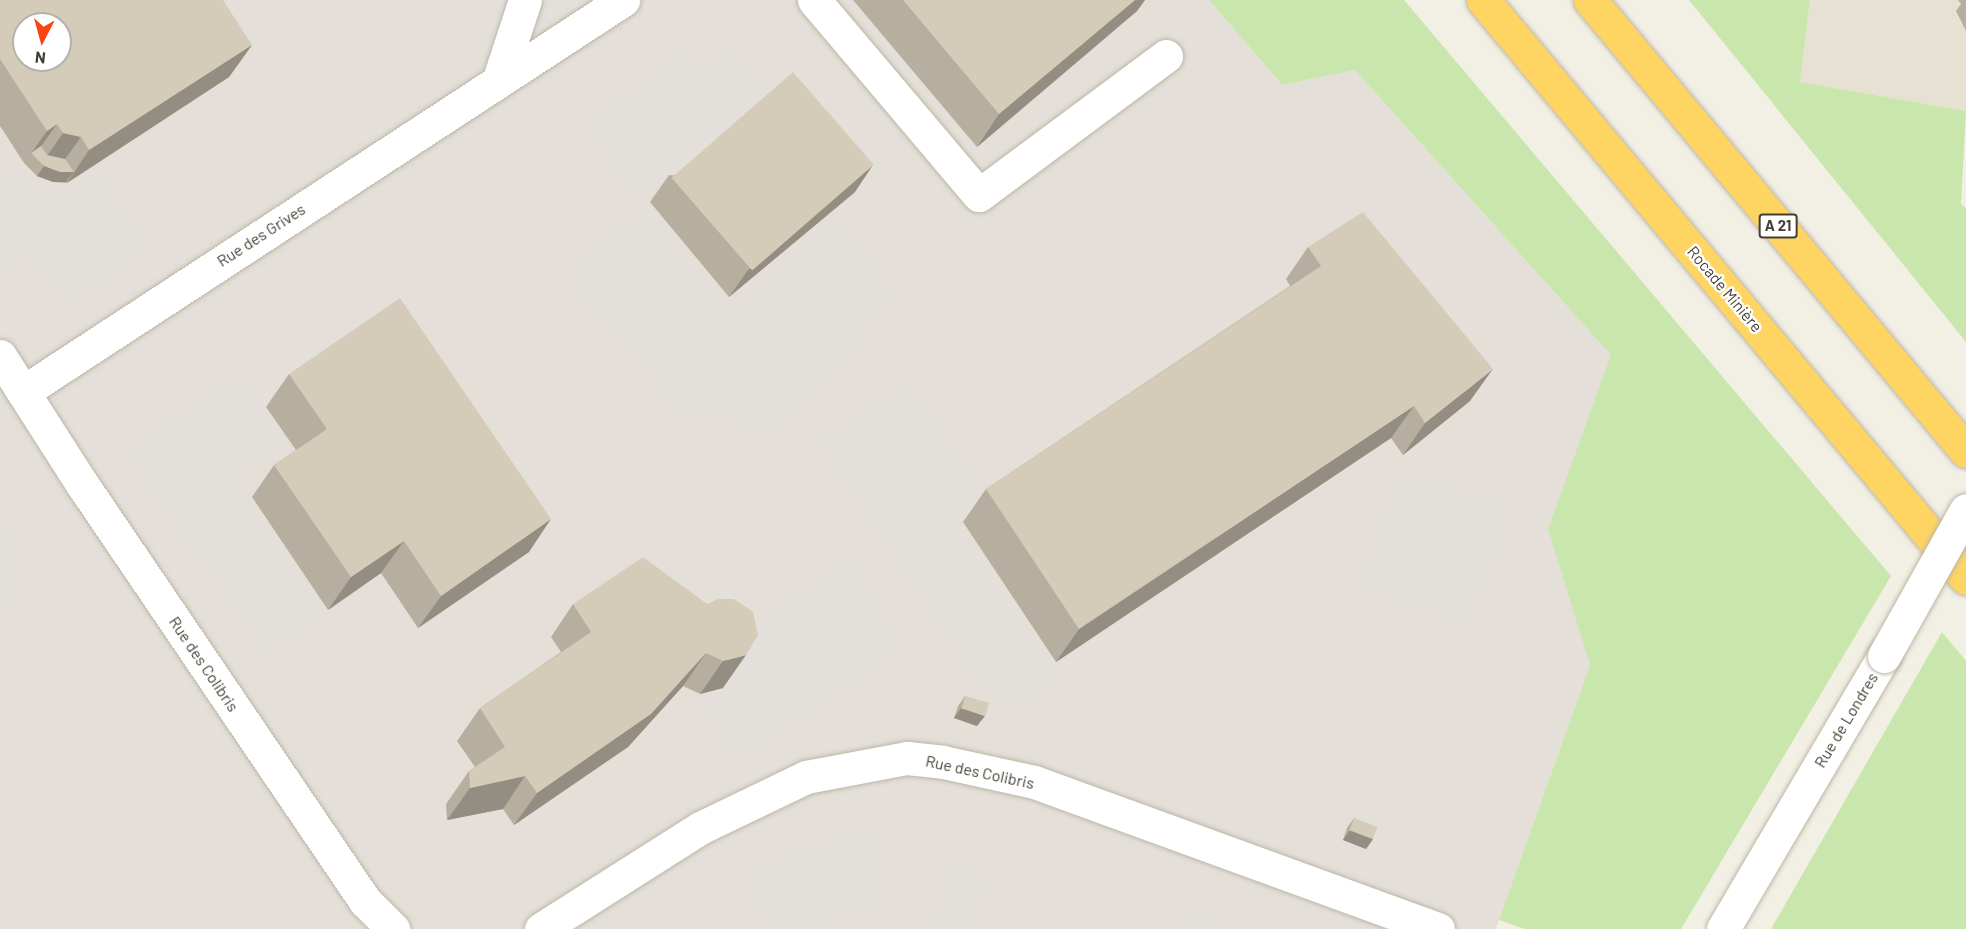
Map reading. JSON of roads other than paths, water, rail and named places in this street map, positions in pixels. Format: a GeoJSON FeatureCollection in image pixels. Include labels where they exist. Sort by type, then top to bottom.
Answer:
{"type":"FeatureCollection","features":[{"type":"Feature","properties":{"kind":"highway","name":"Rocade Minière"},"geometry":{"type":"LineString","coordinates":[[1483,0],[1966,578]]}},
{"type":"Feature","properties":{"kind":"highway","name":"A 21"},"geometry":{"type":"LineString","coordinates":[[1590,0],[1966,451]]}},
{"type":"Feature","properties":{"kind":"street"},"geometry":{"type":"LineString","coordinates":[[499,79],[525,0]]}},
{"type":"Feature","properties":{"kind":"street","name":"Rue des Grives"},"geometry":{"type":"LineString","coordinates":[[23,392],[623,0]]}},
{"type":"Feature","properties":{"kind":"street"},"geometry":{"type":"LineString","coordinates":[[814,0],[979,195],[1166,56]]}},
{"type":"Feature","properties":{"kind":"street","name":"Rue des Colibris"},"geometry":{"type":"LineString","coordinates":[[0,356],[82,484],[365,901],[393,929]]}},
{"type":"Feature","properties":{"kind":"street","name":"Rue de Londres"},"geometry":{"type":"LineString","coordinates":[[1723,929],[1884,656],[1966,510]]}},
{"type":"Feature","properties":{"kind":"street","name":"Rue des Colibris"},"geometry":{"type":"LineString","coordinates":[[541,929],[700,828],[806,777],[907,758],[943,762],[1034,782],[1438,929]]}}]}
